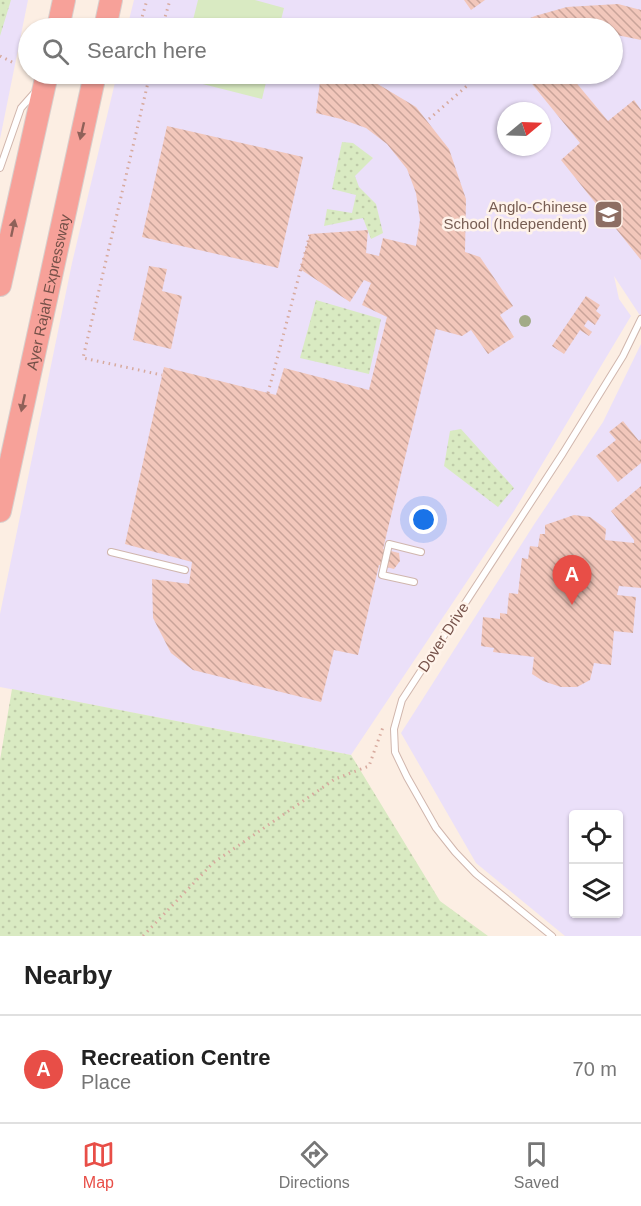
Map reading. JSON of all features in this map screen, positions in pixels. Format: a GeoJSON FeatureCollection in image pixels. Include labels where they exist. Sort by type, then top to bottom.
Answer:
{"type":"FeatureCollection","features":[{"type":"Feature","properties":{"kind":"highway"},"geometry":{"type":"LineString","coordinates":[[60,18],[64,0]]}},
{"type":"Feature","properties":{"kind":"highway"},"geometry":{"type":"LineString","coordinates":[[107,18],[111,0]]}},
{"type":"Feature","properties":{"kind":"highway"},"geometry":{"type":"LineString","coordinates":[[0,285],[44,84]]}},
{"type":"Feature","properties":{"kind":"highway","name":"Ayer Rajah Expressway"},"geometry":{"type":"LineString","coordinates":[[0,511],[93,84]]}},
{"type":"Feature","properties":{"kind":"lane"},"geometry":{"type":"LineString","coordinates":[[0,168],[21,108],[40,84]]}},
{"type":"Feature","properties":{"kind":"lane","name":"Dover Drive"},"geometry":{"type":"LineString","coordinates":[[552,936],[476,874],[436,828],[395,753],[394,729],[402,700],[568,445],[623,356],[640,319]]}},
{"type":"Feature","properties":{"kind":"lane"},"geometry":{"type":"LineString","coordinates":[[414,582],[381,575],[389,544],[421,552]]}},
{"type":"Feature","properties":{"kind":"lane"},"geometry":{"type":"LineString","coordinates":[[111,552],[185,570]]}},
{"type":"Feature","properties":{"kind":"path"},"geometry":{"type":"LineString","coordinates":[[142,18],[147,0]]}},
{"type":"Feature","properties":{"kind":"path"},"geometry":{"type":"LineString","coordinates":[[165,18],[170,0]]}},
{"type":"Feature","properties":{"kind":"path"},"geometry":{"type":"LineString","coordinates":[[0,56],[14,63]]}},
{"type":"Feature","properties":{"kind":"path"},"geometry":{"type":"LineString","coordinates":[[148,84],[83,358],[162,375]]}},
{"type":"Feature","properties":{"kind":"path"},"geometry":{"type":"LineString","coordinates":[[429,119],[468,85]]}},
{"type":"Feature","properties":{"kind":"path"},"geometry":{"type":"LineString","coordinates":[[268,393],[310,234]]}},
{"type":"Feature","properties":{"kind":"path"},"geometry":{"type":"LineString","coordinates":[[142,936],[213,863],[335,779],[369,766]]}},
{"type":"Feature","properties":{"kind":"shaded area"},"geometry":{"type":"Polygon","coordinates":[[[0,0],[28,0],[24,18],[18,18],[18,50],[0,139],[0,0]]]}},
{"type":"Feature","properties":{"kind":"shaded area"},"geometry":{"type":"Polygon","coordinates":[[[134,0],[641,0],[641,317],[614,276],[619,299],[631,316],[514,511],[351,755],[0,687],[0,614],[72,263],[115,84],[623,84],[623,18],[130,18],[134,0]]]}},
{"type":"Feature","properties":{"kind":"shaded area"},"geometry":{"type":"Polygon","coordinates":[[[641,344],[641,936],[565,936],[476,863],[401,733],[535,523],[603,422],[641,344]]]}},
{"type":"Feature","properties":{"kind":"green space"},"geometry":{"type":"Polygon","coordinates":[[[0,0],[11,0],[0,36],[0,0]]]}},
{"type":"Feature","properties":{"kind":"green space"},"geometry":{"type":"Polygon","coordinates":[[[198,0],[255,0],[284,8],[282,18],[194,18],[198,0]]]}},
{"type":"Feature","properties":{"kind":"green space"},"geometry":{"type":"Polygon","coordinates":[[[203,84],[266,84],[262,99],[203,84]]]}},
{"type":"Feature","properties":{"kind":"green space"},"geometry":{"type":"Polygon","coordinates":[[[342,142],[353,143],[373,158],[355,176],[359,187],[376,204],[383,233],[371,239],[363,218],[324,226],[327,209],[352,213],[356,195],[332,189],[342,142]]]}},
{"type":"Feature","properties":{"kind":"green space"},"geometry":{"type":"Polygon","coordinates":[[[316,300],[381,319],[369,374],[300,358],[316,300]]]}},
{"type":"Feature","properties":{"kind":"green space"},"geometry":{"type":"Polygon","coordinates":[[[461,429],[514,488],[498,507],[444,466],[450,431],[461,429]]]}},
{"type":"Feature","properties":{"kind":"green space"},"geometry":{"type":"Polygon","coordinates":[[[12,689],[351,755],[440,901],[488,936],[0,936],[0,760],[12,689]]]}},
{"type":"Feature","properties":{"kind":"building"},"geometry":{"type":"Polygon","coordinates":[[[464,0],[485,0],[471,10],[464,0]]]}},
{"type":"Feature","properties":{"kind":"building"},"geometry":{"type":"Polygon","coordinates":[[[618,4],[641,10],[641,40],[623,36],[623,18],[530,18],[567,7],[618,4]]]}},
{"type":"Feature","properties":{"kind":"building"},"geometry":{"type":"Polygon","coordinates":[[[320,84],[378,84],[416,107],[449,149],[466,199],[465,252],[480,257],[513,306],[500,315],[514,337],[488,354],[471,330],[462,336],[436,329],[383,549],[399,553],[400,561],[394,569],[379,565],[358,655],[334,650],[321,702],[193,670],[171,653],[153,618],[152,579],[189,584],[192,562],[125,544],[164,367],[276,395],[284,368],[369,390],[387,317],[362,305],[371,283],[364,280],[350,302],[300,269],[310,234],[368,230],[366,253],[379,256],[383,238],[416,246],[420,220],[416,193],[407,169],[387,144],[366,128],[316,113],[320,84]]]}},
{"type":"Feature","properties":{"kind":"building"},"geometry":{"type":"Polygon","coordinates":[[[532,84],[577,84],[608,121],[634,100],[641,110],[641,260],[561,160],[580,143],[551,107],[551,102],[547,102],[532,84]]]}},
{"type":"Feature","properties":{"kind":"building"},"geometry":{"type":"Polygon","coordinates":[[[167,126],[303,157],[278,268],[142,237],[167,126]]]}},
{"type":"Feature","properties":{"kind":"building"},"geometry":{"type":"Polygon","coordinates":[[[149,266],[167,269],[162,291],[182,296],[171,349],[133,340],[149,266]]]}},
{"type":"Feature","properties":{"kind":"building"},"geometry":{"type":"Polygon","coordinates":[[[586,296],[600,305],[596,311],[601,315],[595,325],[588,320],[584,326],[592,332],[589,336],[580,330],[564,354],[552,346],[586,296]]]}},
{"type":"Feature","properties":{"kind":"building"},"geometry":{"type":"Polygon","coordinates":[[[623,421],[639,441],[641,439],[641,463],[618,482],[596,456],[616,440],[609,432],[623,421]]]}},
{"type":"Feature","properties":{"kind":"building"},"geometry":{"type":"Polygon","coordinates":[[[641,486],[641,588],[619,586],[617,595],[636,597],[633,633],[614,631],[611,665],[594,663],[590,680],[577,687],[561,687],[543,681],[532,674],[534,657],[493,652],[494,648],[481,646],[483,617],[500,619],[500,613],[507,614],[509,593],[518,594],[522,558],[528,559],[530,546],[538,547],[540,534],[545,534],[545,525],[574,515],[590,517],[606,529],[605,540],[634,543],[611,511],[641,486]]]}},
{"type":"Feature","properties":{"kind":"place","name":"Anglo-Chinese School (Independent)"},"geometry":{"type":"Point","coordinates":[608,215]}},
{"type":"Feature","properties":{"kind":"place","name":"Recreation Centre"},"geometry":{"type":"Point","coordinates":[572,605]}}]}
